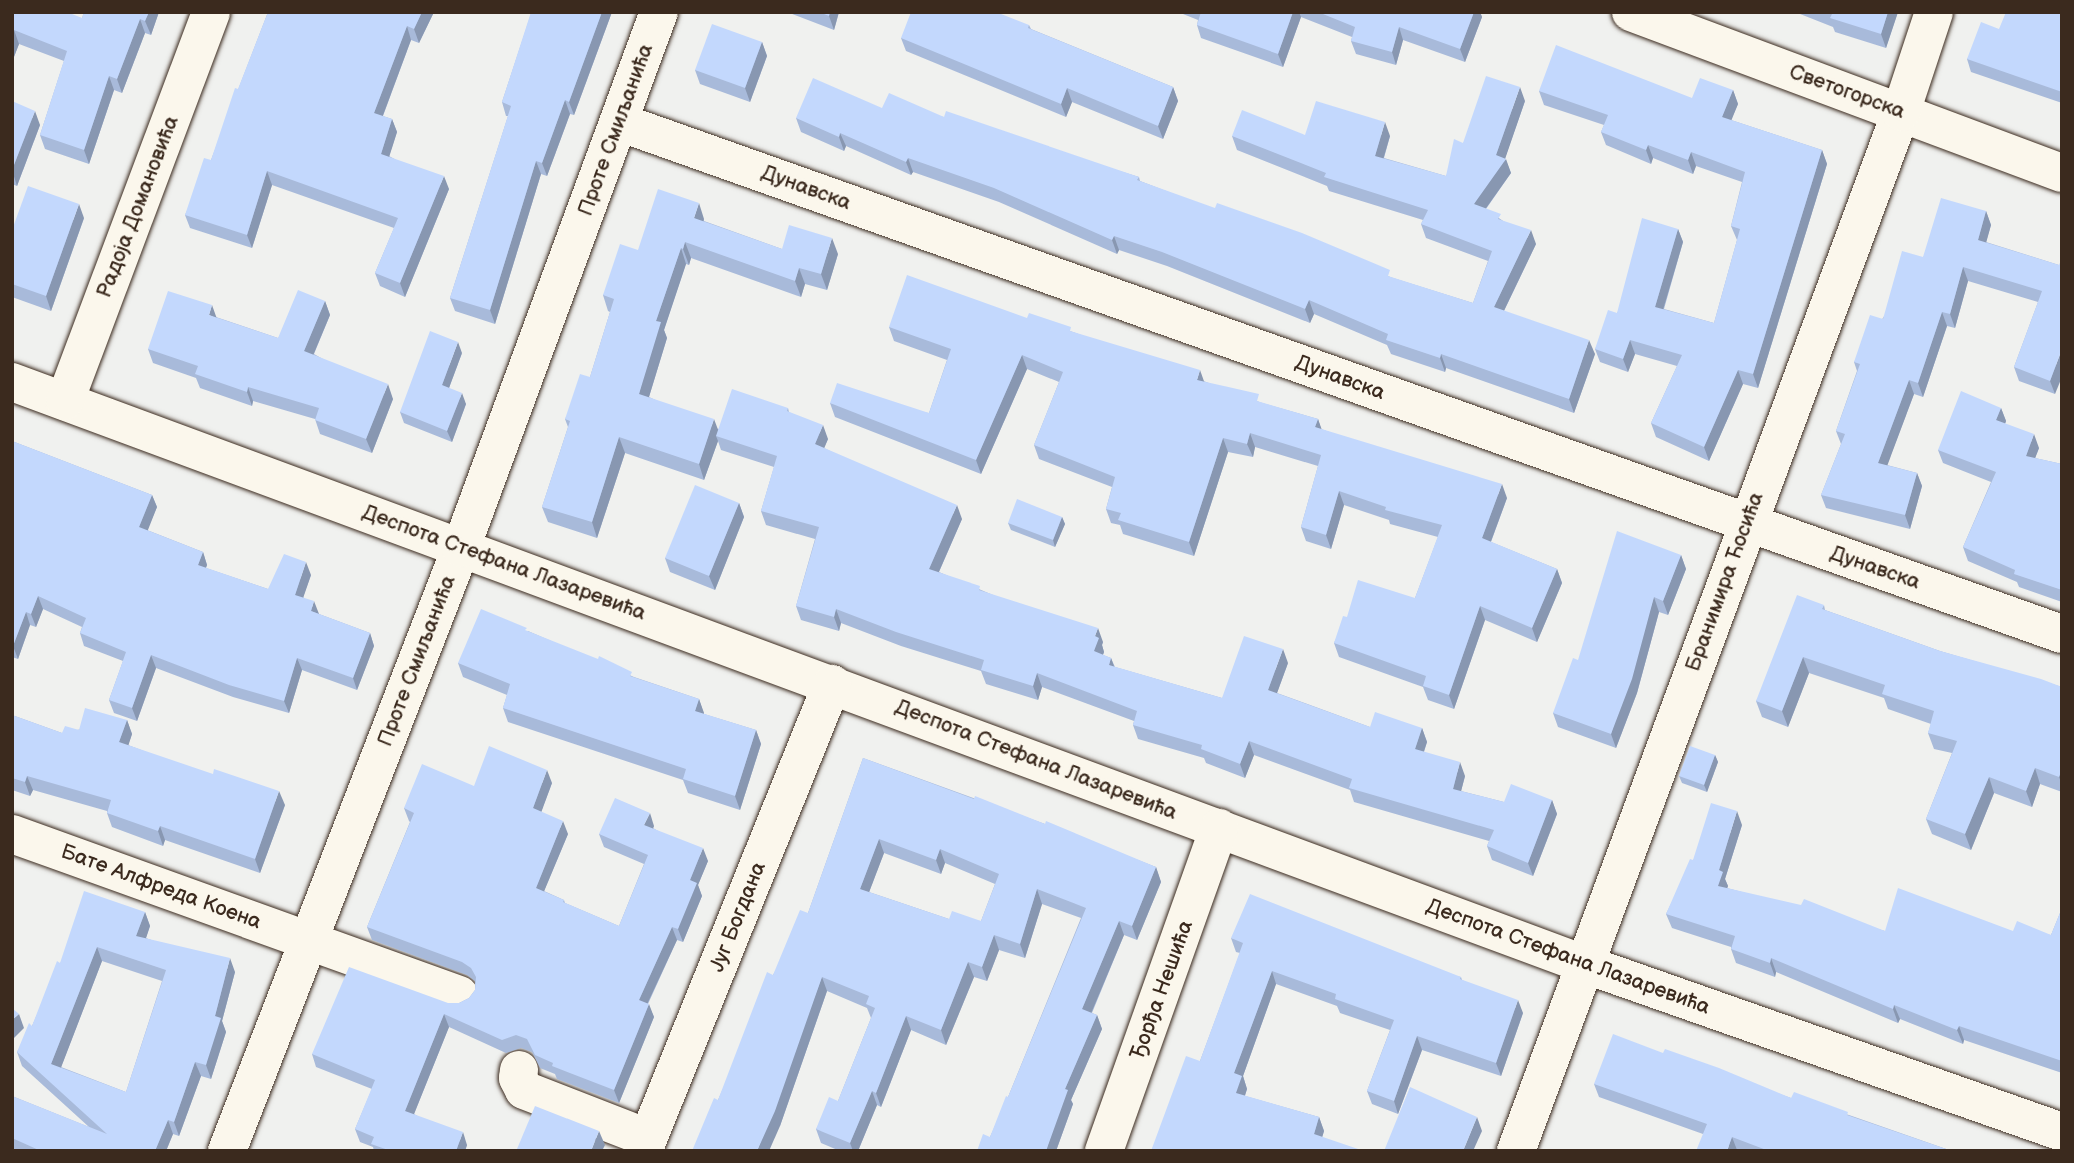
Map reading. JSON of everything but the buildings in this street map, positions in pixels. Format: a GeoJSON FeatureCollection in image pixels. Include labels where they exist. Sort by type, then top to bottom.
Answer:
{"type":"FeatureCollection","features":[{"type":"Feature","properties":{"kind":"street","name":"Радоја Домановића"},"geometry":{"type":"LineString","coordinates":[[65,401],[211,12]]}},
{"type":"Feature","properties":{"kind":"street","name":"Проте Смиљанића"},"geometry":{"type":"LineString","coordinates":[[227,1151],[461,548],[659,12]]}},
{"type":"Feature","properties":{"kind":"street","name":"Светогорска"},"geometry":{"type":"LineString","coordinates":[[1631,12],[2062,173]]}},
{"type":"Feature","properties":{"kind":"street","name":"Бранимира Ћосића"},"geometry":{"type":"LineString","coordinates":[[1516,1151],[1901,112],[1934,12]]}},
{"type":"Feature","properties":{"kind":"street","name":"Дунавска"},"geometry":{"type":"LineString","coordinates":[[619,122],[2062,634]]}},
{"type":"Feature","properties":{"kind":"street","name":"Деспота Стефана Лазаревића"},"geometry":{"type":"LineString","coordinates":[[12,382],[1584,964],[2062,1132]]}},
{"type":"Feature","properties":{"kind":"street","name":"Југ Богдана"},"geometry":{"type":"LineString","coordinates":[[646,1144],[832,684]]}},
{"type":"Feature","properties":{"kind":"street","name":"Ђорђа Нешића"},"geometry":{"type":"LineString","coordinates":[[1104,1151],[1219,828]]}},
{"type":"Feature","properties":{"kind":"street","name":"Бате Алфреда Коена"},"geometry":{"type":"LineString","coordinates":[[12,834],[459,995]]}},
{"type":"Feature","properties":{"kind":"street"},"geometry":{"type":"LineString","coordinates":[[519,1070],[518,1081],[524,1090],[646,1144]]}}]}
